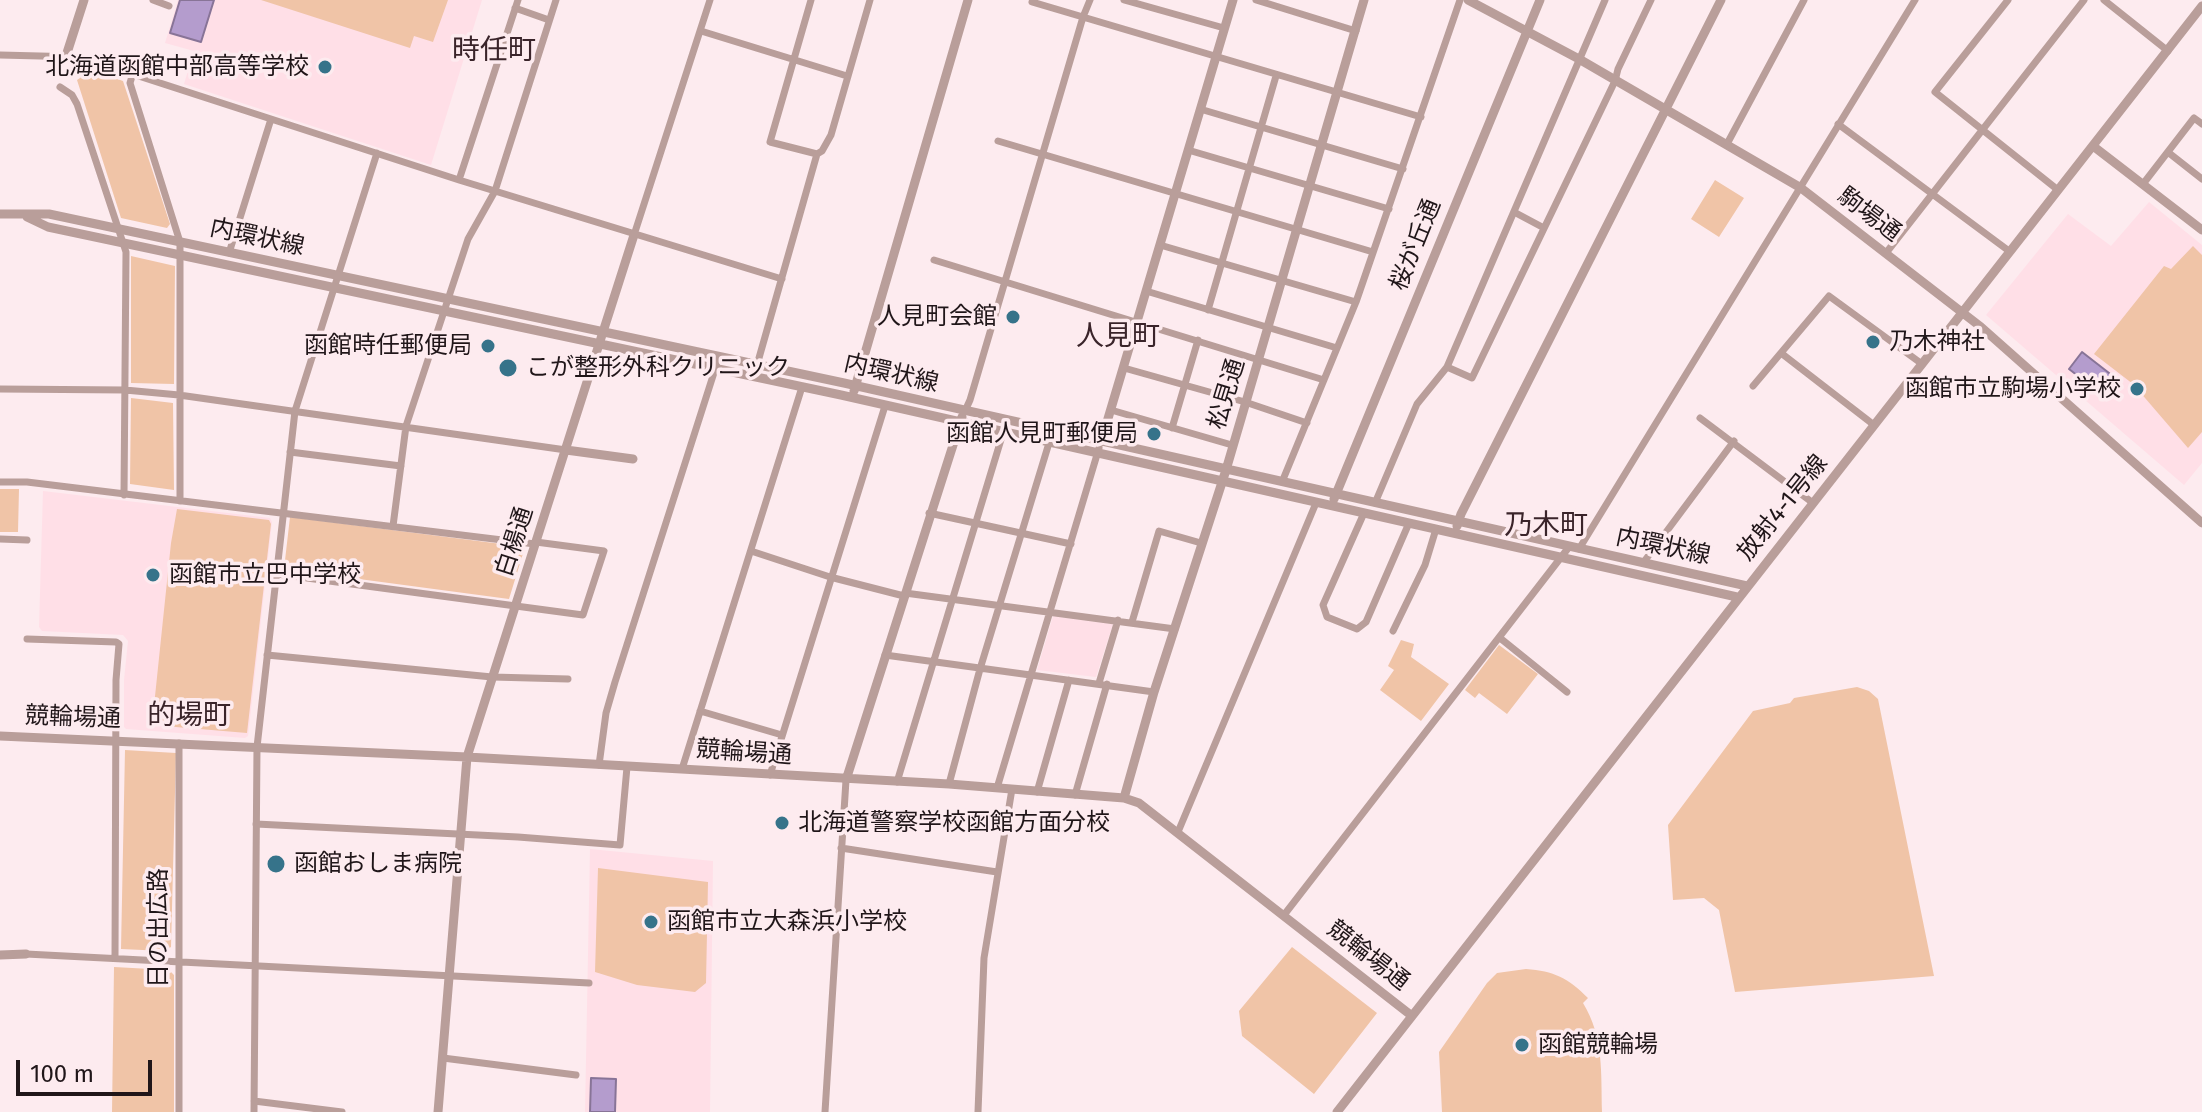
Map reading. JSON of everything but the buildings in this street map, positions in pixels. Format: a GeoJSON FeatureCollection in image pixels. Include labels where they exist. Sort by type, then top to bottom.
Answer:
{"type":"FeatureCollection","features":[{"type":"Feature","properties":{"kind":"street"},"geometry":{"type":"LineString","coordinates":[[66,56],[84,0]]}},
{"type":"Feature","properties":{"kind":"street"},"geometry":{"type":"LineString","coordinates":[[153,0],[169,6]]}},
{"type":"Feature","properties":{"kind":"street"},"geometry":{"type":"LineString","coordinates":[[393,526],[406,426],[468,239],[495,191],[556,0]]}},
{"type":"Feature","properties":{"kind":"street","name":"白楊通"},"geometry":{"type":"LineString","coordinates":[[438,1112],[467,757],[710,0]]}},
{"type":"Feature","properties":{"kind":"street"},"geometry":{"type":"LineString","coordinates":[[811,0],[770,142],[817,154]]}},
{"type":"Feature","properties":{"kind":"street"},"geometry":{"type":"LineString","coordinates":[[757,365],[817,154],[831,135],[870,0]]}},
{"type":"Feature","properties":{"kind":"street"},"geometry":{"type":"LineString","coordinates":[[852,398],[968,0]]}},
{"type":"Feature","properties":{"kind":"street"},"geometry":{"type":"LineString","coordinates":[[825,1112],[846,780],[929,513],[959,422],[970,400],[1090,0]]}},
{"type":"Feature","properties":{"kind":"street"},"geometry":{"type":"LineString","coordinates":[[1124,0],[1224,28]]}},
{"type":"Feature","properties":{"kind":"street"},"geometry":{"type":"LineString","coordinates":[[997,788],[1233,0]]}},
{"type":"Feature","properties":{"kind":"street"},"geometry":{"type":"LineString","coordinates":[[1256,0],[1356,31]]}},
{"type":"Feature","properties":{"kind":"street","name":"松見通"},"geometry":{"type":"LineString","coordinates":[[1124,798],[1154,692],[1226,470],[1364,0]]}},
{"type":"Feature","properties":{"kind":"street"},"geometry":{"type":"LineString","coordinates":[[1282,482],[1356,302],[1460,0]]}},
{"type":"Feature","properties":{"kind":"street","name":"駒場通"},"geometry":{"type":"LineString","coordinates":[[1468,0],[1579,59],[1801,188],[1962,311],[2202,523]]}},
{"type":"Feature","properties":{"kind":"street","name":"桜が丘通"},"geometry":{"type":"LineString","coordinates":[[1332,506],[1540,0]]}},
{"type":"Feature","properties":{"kind":"street"},"geometry":{"type":"LineString","coordinates":[[1375,503],[1417,404],[1447,367],[1605,0]]}},
{"type":"Feature","properties":{"kind":"street"},"geometry":{"type":"LineString","coordinates":[[1447,367],[1472,378],[1651,0]]}},
{"type":"Feature","properties":{"kind":"street"},"geometry":{"type":"LineString","coordinates":[[1455,534],[1458,522],[1721,0]]}},
{"type":"Feature","properties":{"kind":"street"},"geometry":{"type":"LineString","coordinates":[[1727,144],[1804,0]]}},
{"type":"Feature","properties":{"kind":"street"},"geometry":{"type":"LineString","coordinates":[[1284,915],[1561,558],[1574,548],[1801,188],[1915,0]]}},
{"type":"Feature","properties":{"kind":"street"},"geometry":{"type":"LineString","coordinates":[[2008,0],[1935,92],[2058,190]]}},
{"type":"Feature","properties":{"kind":"street"},"geometry":{"type":"LineString","coordinates":[[1886,253],[2084,0]]}},
{"type":"Feature","properties":{"kind":"street"},"geometry":{"type":"LineString","coordinates":[[2104,0],[2168,51]]}},
{"type":"Feature","properties":{"kind":"street"},"geometry":{"type":"LineString","coordinates":[[1032,2],[1421,117]]}},
{"type":"Feature","properties":{"kind":"street"},"geometry":{"type":"LineString","coordinates":[[459,180],[516,4],[549,20]]}},
{"type":"Feature","properties":{"kind":"street","name":"放射4-1号線"},"geometry":{"type":"LineString","coordinates":[[1337,1112],[2009,251],[2168,51],[2198,18],[2202,6]]}},
{"type":"Feature","properties":{"kind":"street"},"geometry":{"type":"LineString","coordinates":[[701,31],[847,76]]}},
{"type":"Feature","properties":{"kind":"street"},"geometry":{"type":"LineString","coordinates":[[0,55],[80,57],[459,180],[782,279]]}},
{"type":"Feature","properties":{"kind":"street"},"geometry":{"type":"LineString","coordinates":[[133,73],[130,83],[180,242],[180,501]]}},
{"type":"Feature","properties":{"kind":"street"},"geometry":{"type":"LineString","coordinates":[[1208,310],[1276,76]]}},
{"type":"Feature","properties":{"kind":"street"},"geometry":{"type":"LineString","coordinates":[[60,87],[72,95],[77,104],[126,252],[124,495]]}},
{"type":"Feature","properties":{"kind":"street"},"geometry":{"type":"LineString","coordinates":[[1200,109],[1403,169]]}},
{"type":"Feature","properties":{"kind":"street"},"geometry":{"type":"LineString","coordinates":[[2143,184],[2194,118],[2202,124]]}},
{"type":"Feature","properties":{"kind":"street"},"geometry":{"type":"LineString","coordinates":[[229,253],[271,119]]}},
{"type":"Feature","properties":{"kind":"street"},"geometry":{"type":"LineString","coordinates":[[1838,124],[2009,251]]}},
{"type":"Feature","properties":{"kind":"street"},"geometry":{"type":"LineString","coordinates":[[998,141],[1373,252]]}},
{"type":"Feature","properties":{"kind":"street"},"geometry":{"type":"LineString","coordinates":[[2093,146],[2202,230]]}},
{"type":"Feature","properties":{"kind":"street"},"geometry":{"type":"LineString","coordinates":[[1188,150],[1389,209]]}},
{"type":"Feature","properties":{"kind":"street"},"geometry":{"type":"LineString","coordinates":[[254,1112],[257,747],[295,411],[377,153]]}},
{"type":"Feature","properties":{"kind":"street"},"geometry":{"type":"LineString","coordinates":[[2169,153],[2202,179]]}},
{"type":"Feature","properties":{"kind":"street"},"geometry":{"type":"LineString","coordinates":[[1514,212],[1544,228]]}},
{"type":"Feature","properties":{"kind":"street","name":"内環状線"},"geometry":{"type":"LineString","coordinates":[[0,214],[49,214],[855,386],[1747,586]]}},
{"type":"Feature","properties":{"kind":"street","name":"内環状線"},"geometry":{"type":"LineString","coordinates":[[24,216],[48,227],[802,387],[1737,597]]}},
{"type":"Feature","properties":{"kind":"street"},"geometry":{"type":"LineString","coordinates":[[1160,245],[1356,302]]}},
{"type":"Feature","properties":{"kind":"street"},"geometry":{"type":"LineString","coordinates":[[934,260],[1324,380]]}},
{"type":"Feature","properties":{"kind":"street"},"geometry":{"type":"LineString","coordinates":[[1146,291],[1337,348]]}},
{"type":"Feature","properties":{"kind":"street"},"geometry":{"type":"LineString","coordinates":[[1753,386],[1829,296],[1922,364]]}},
{"type":"Feature","properties":{"kind":"street"},"geometry":{"type":"LineString","coordinates":[[1172,428],[1198,340]]}},
{"type":"Feature","properties":{"kind":"street"},"geometry":{"type":"LineString","coordinates":[[1781,353],[1874,425]]}},
{"type":"Feature","properties":{"kind":"street"},"geometry":{"type":"LineString","coordinates":[[599,765],[606,713],[615,682],[719,357]]}},
{"type":"Feature","properties":{"kind":"street"},"geometry":{"type":"LineString","coordinates":[[1124,368],[1307,423]]}},
{"type":"Feature","properties":{"kind":"street"},"geometry":{"type":"LineString","coordinates":[[682,769],[802,387]]}},
{"type":"Feature","properties":{"kind":"street"},"geometry":{"type":"LineString","coordinates":[[0,389],[125,390],[179,395],[633,459]]}},
{"type":"Feature","properties":{"kind":"street"},"geometry":{"type":"LineString","coordinates":[[770,775],[885,406]]}},
{"type":"Feature","properties":{"kind":"street"},"geometry":{"type":"LineString","coordinates":[[1111,410],[1232,445]]}},
{"type":"Feature","properties":{"kind":"street"},"geometry":{"type":"LineString","coordinates":[[1700,418],[1813,503]]}},
{"type":"Feature","properties":{"kind":"street"},"geometry":{"type":"LineString","coordinates":[[897,782],[1003,433]]}},
{"type":"Feature","properties":{"kind":"street"},"geometry":{"type":"LineString","coordinates":[[1643,563],[1734,441]]}},
{"type":"Feature","properties":{"kind":"street"},"geometry":{"type":"LineString","coordinates":[[949,784],[980,669],[1049,443]]}},
{"type":"Feature","properties":{"kind":"street"},"geometry":{"type":"LineString","coordinates":[[290,452],[401,466]]}},
{"type":"Feature","properties":{"kind":"street"},"geometry":{"type":"LineString","coordinates":[[0,482],[27,482],[604,551],[583,615],[277,574]]}},
{"type":"Feature","properties":{"kind":"street"},"geometry":{"type":"LineString","coordinates":[[1178,832],[1316,503]]}},
{"type":"Feature","properties":{"kind":"street"},"geometry":{"type":"LineString","coordinates":[[929,513],[1071,544]]}},
{"type":"Feature","properties":{"kind":"street"},"geometry":{"type":"LineString","coordinates":[[1364,513],[1323,605],[1327,617],[1357,629],[1366,622],[1409,523]]}},
{"type":"Feature","properties":{"kind":"street"},"geometry":{"type":"LineString","coordinates":[[1393,631],[1425,565],[1436,529]]}},
{"type":"Feature","properties":{"kind":"street"},"geometry":{"type":"LineString","coordinates":[[1132,622],[1159,531],[1201,543]]}},
{"type":"Feature","properties":{"kind":"street"},"geometry":{"type":"LineString","coordinates":[[0,539],[27,540]]}},
{"type":"Feature","properties":{"kind":"street"},"geometry":{"type":"LineString","coordinates":[[751,551],[830,577],[905,594],[1175,629]]}},
{"type":"Feature","properties":{"kind":"street"},"geometry":{"type":"LineString","coordinates":[[1075,795],[1118,620]]}},
{"type":"Feature","properties":{"kind":"street"},"geometry":{"type":"LineString","coordinates":[[1500,638],[1567,692]]}},
{"type":"Feature","properties":{"kind":"street"},"geometry":{"type":"LineString","coordinates":[[27,639],[119,644],[115,958]]}},
{"type":"Feature","properties":{"kind":"street"},"geometry":{"type":"LineString","coordinates":[[267,655],[492,677],[568,679]]}},
{"type":"Feature","properties":{"kind":"street"},"geometry":{"type":"LineString","coordinates":[[885,655],[1154,692]]}},
{"type":"Feature","properties":{"kind":"street"},"geometry":{"type":"LineString","coordinates":[[1037,792],[1069,680]]}},
{"type":"Feature","properties":{"kind":"street"},"geometry":{"type":"LineString","coordinates":[[700,711],[782,735]]}},
{"type":"Feature","properties":{"kind":"street","name":"競輪場通"},"geometry":{"type":"LineString","coordinates":[[0,736],[467,757],[949,784],[1124,798],[1139,803],[1178,832],[1412,1016]]}},
{"type":"Feature","properties":{"kind":"street","name":"日の出広路"},"geometry":{"type":"LineString","coordinates":[[179,743],[179,1112]]}},
{"type":"Feature","properties":{"kind":"street"},"geometry":{"type":"LineString","coordinates":[[256,824],[620,845],[627,767]]}},
{"type":"Feature","properties":{"kind":"street"},"geometry":{"type":"LineString","coordinates":[[978,1112],[984,958],[1012,789]]}},
{"type":"Feature","properties":{"kind":"street"},"geometry":{"type":"LineString","coordinates":[[841,848],[997,872]]}},
{"type":"Feature","properties":{"kind":"street"},"geometry":{"type":"LineString","coordinates":[[0,955],[115,958],[589,983]]}},
{"type":"Feature","properties":{"kind":"street"},"geometry":{"type":"LineString","coordinates":[[443,1058],[576,1075]]}},
{"type":"Feature","properties":{"kind":"street"},"geometry":{"type":"LineString","coordinates":[[254,1101],[342,1112]]}},
{"type":"Feature","properties":{"kind":"shaded area","name":"北海道函館中部高等学校"},"geometry":{"type":"Polygon","coordinates":[[[178,0],[482,0],[431,165],[184,84],[194,51],[165,43],[178,0]]]}},
{"type":"Feature","properties":{"kind":"shaded area"},"geometry":{"type":"Polygon","coordinates":[[[180,0],[214,0],[201,42],[170,33],[180,0]]]}},
{"type":"Feature","properties":{"kind":"shaded area"},"geometry":{"type":"Polygon","coordinates":[[[261,0],[448,0],[433,42],[414,36],[410,48],[261,0]]]}},
{"type":"Feature","properties":{"kind":"shaded area"},"geometry":{"type":"Polygon","coordinates":[[[92,70],[123,81],[170,224],[167,228],[121,218],[77,80],[92,70]]]}},
{"type":"Feature","properties":{"kind":"shaded area"},"geometry":{"type":"Polygon","coordinates":[[[1715,180],[1744,198],[1719,237],[1691,219],[1715,180]]]}},
{"type":"Feature","properties":{"kind":"shaded area","name":"函館市立駒場小学校"},"geometry":{"type":"Polygon","coordinates":[[[2149,202],[2202,245],[2202,463],[2184,485],[1986,315],[2068,214],[2111,246],[2149,202]]]}},
{"type":"Feature","properties":{"kind":"shaded area"},"geometry":{"type":"Polygon","coordinates":[[[2193,246],[2202,255],[2202,432],[2188,448],[2133,384],[2094,354],[2164,266],[2171,269],[2193,246]]]}},
{"type":"Feature","properties":{"kind":"shaded area"},"geometry":{"type":"Polygon","coordinates":[[[131,256],[175,266],[174,384],[131,383],[131,256]]]}},
{"type":"Feature","properties":{"kind":"shaded area"},"geometry":{"type":"Polygon","coordinates":[[[2082,352],[2118,380],[2105,397],[2069,369],[2082,352]]]}},
{"type":"Feature","properties":{"kind":"shaded area"},"geometry":{"type":"Polygon","coordinates":[[[131,398],[173,403],[174,490],[130,484],[131,398]]]}},
{"type":"Feature","properties":{"kind":"shaded area"},"geometry":{"type":"Polygon","coordinates":[[[0,489],[19,489],[18,532],[0,532],[0,489]]]}},
{"type":"Feature","properties":{"kind":"shaded area","name":"函館市立巴中学校"},"geometry":{"type":"Polygon","coordinates":[[[43,491],[270,518],[248,736],[126,729],[124,680],[128,641],[123,635],[42,631],[39,627],[43,491]]]}},
{"type":"Feature","properties":{"kind":"shaded area"},"geometry":{"type":"Polygon","coordinates":[[[177,509],[269,520],[271,524],[247,733],[152,725],[177,509]]]}},
{"type":"Feature","properties":{"kind":"shaded area"},"geometry":{"type":"Polygon","coordinates":[[[290,517],[525,547],[509,599],[284,569],[290,517]]]}},
{"type":"Feature","properties":{"kind":"shaded area"},"geometry":{"type":"Polygon","coordinates":[[[1053,616],[1113,624],[1096,677],[1037,670],[1053,616]]]}},
{"type":"Feature","properties":{"kind":"shaded area"},"geometry":{"type":"Polygon","coordinates":[[[1401,640],[1414,644],[1411,657],[1449,684],[1421,721],[1380,690],[1394,670],[1388,666],[1401,640]]]}},
{"type":"Feature","properties":{"kind":"shaded area"},"geometry":{"type":"Polygon","coordinates":[[[1499,645],[1538,674],[1507,714],[1479,693],[1475,698],[1465,690],[1499,645]]]}},
{"type":"Feature","properties":{"kind":"shaded area"},"geometry":{"type":"Polygon","coordinates":[[[1857,687],[1869,691],[1878,699],[1934,976],[1735,992],[1719,910],[1704,898],[1673,900],[1668,825],[1753,711],[1790,703],[1794,698],[1857,687]]]}},
{"type":"Feature","properties":{"kind":"shaded area"},"geometry":{"type":"Polygon","coordinates":[[[125,750],[176,753],[171,947],[164,951],[121,949],[125,750]]]}},
{"type":"Feature","properties":{"kind":"shaded area","name":"函館市立大森浜小学校"},"geometry":{"type":"Polygon","coordinates":[[[590,849],[713,861],[710,1112],[585,1112],[590,849]]]}},
{"type":"Feature","properties":{"kind":"shaded area"},"geometry":{"type":"Polygon","coordinates":[[[598,868],[708,882],[706,983],[695,992],[637,985],[595,972],[598,868]]]}},
{"type":"Feature","properties":{"kind":"shaded area"},"geometry":{"type":"Polygon","coordinates":[[[1292,947],[1377,1013],[1314,1094],[1242,1036],[1239,1011],[1292,947]]]}},
{"type":"Feature","properties":{"kind":"shaded area"},"geometry":{"type":"Polygon","coordinates":[[[114,967],[169,970],[174,975],[174,1112],[112,1112],[114,967]]]}},
{"type":"Feature","properties":{"kind":"shaded area","name":"函館競輪場"},"geometry":{"type":"Polygon","coordinates":[[[1526,969],[1560,977],[1588,998],[1583,1003],[1598,1042],[1602,1112],[1442,1112],[1439,1052],[1497,973],[1526,969]]]}},
{"type":"Feature","properties":{"kind":"shaded area"},"geometry":{"type":"Polygon","coordinates":[[[591,1078],[616,1079],[615,1112],[590,1112],[591,1078]]]}},
{"type":"Feature","properties":{"kind":"place","name":"北海道函館中部高等学校"},"geometry":{"type":"Point","coordinates":[325,67]}},
{"type":"Feature","properties":{"kind":"place","name":"人見町会館"},"geometry":{"type":"Point","coordinates":[1013,317]}},
{"type":"Feature","properties":{"kind":"place","name":"乃木神社"},"geometry":{"type":"Point","coordinates":[1873,342]}},
{"type":"Feature","properties":{"kind":"place","name":"函館時任郵便局"},"geometry":{"type":"Point","coordinates":[488,346]}},
{"type":"Feature","properties":{"kind":"place","name":"こが整形外科クリニック"},"geometry":{"type":"Point","coordinates":[508,368]}},
{"type":"Feature","properties":{"kind":"place","name":"函館市立駒場小学校"},"geometry":{"type":"Point","coordinates":[2137,389]}},
{"type":"Feature","properties":{"kind":"place","name":"函館人見町郵便局"},"geometry":{"type":"Point","coordinates":[1154,434]}},
{"type":"Feature","properties":{"kind":"place","name":"函館市立巴中学校"},"geometry":{"type":"Point","coordinates":[153,575]}},
{"type":"Feature","properties":{"kind":"place","name":"北海道警察学校函館方面分校"},"geometry":{"type":"Point","coordinates":[782,823]}},
{"type":"Feature","properties":{"kind":"place","name":"函館おしま病院"},"geometry":{"type":"Point","coordinates":[276,864]}},
{"type":"Feature","properties":{"kind":"place","name":"函館市立大森浜小学校"},"geometry":{"type":"Point","coordinates":[651,922]}},
{"type":"Feature","properties":{"kind":"place","name":"函館競輪場"},"geometry":{"type":"Point","coordinates":[1522,1045]}},
{"type":"Feature","properties":{"kind":"district","name":"時任町"},"geometry":{"type":"Point","coordinates":[494,51]}},
{"type":"Feature","properties":{"kind":"district","name":"人見町"},"geometry":{"type":"Point","coordinates":[1118,337]}},
{"type":"Feature","properties":{"kind":"district","name":"乃木町"},"geometry":{"type":"Point","coordinates":[1546,526]}},
{"type":"Feature","properties":{"kind":"district","name":"的場町"},"geometry":{"type":"Point","coordinates":[189,716]}}]}
